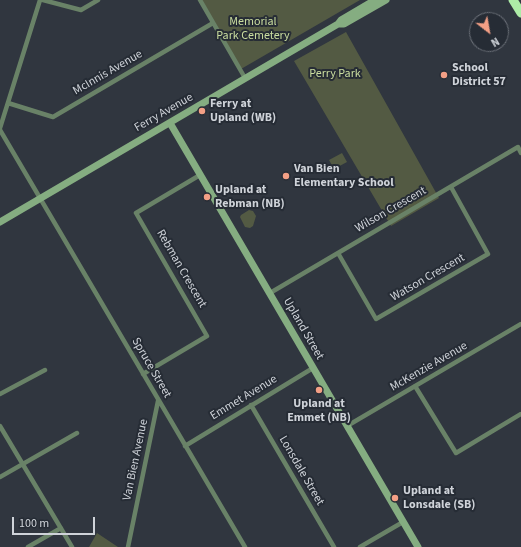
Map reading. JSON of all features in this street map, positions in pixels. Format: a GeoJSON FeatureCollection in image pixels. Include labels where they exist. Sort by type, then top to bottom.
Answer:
{"type":"FeatureCollection","features":[{"type":"Feature","properties":{"kind":"highway"},"geometry":{"type":"LineString","coordinates":[[513,0],[521,13]]}},
{"type":"Feature","properties":{"kind":"street"},"geometry":{"type":"LineString","coordinates":[[0,129],[42,0],[81,10],[98,0]]}},
{"type":"Feature","properties":{"kind":"street"},"geometry":{"type":"LineString","coordinates":[[200,0],[245,78]]}},
{"type":"Feature","properties":{"kind":"street","name":"Ferry Avenue"},"geometry":{"type":"LineString","coordinates":[[0,222],[338,24],[341,20],[375,0]]}},
{"type":"Feature","properties":{"kind":"street","name":"Ferry Avenue"},"geometry":{"type":"LineString","coordinates":[[338,24],[344,24],[386,0]]}},
{"type":"Feature","properties":{"kind":"street","name":"McInnis Avenue"},"geometry":{"type":"LineString","coordinates":[[8,103],[53,117],[213,23]]}},
{"type":"Feature","properties":{"kind":"street","name":"Upland Street"},"geometry":{"type":"LineString","coordinates":[[170,123],[418,547]]}},
{"type":"Feature","properties":{"kind":"street","name":"Spruce Street"},"geometry":{"type":"LineString","coordinates":[[0,129],[158,401],[245,547]]}},
{"type":"Feature","properties":{"kind":"street","name":"Wilson Crescent"},"geometry":{"type":"LineString","coordinates":[[270,293],[518,148],[521,153]]}},
{"type":"Feature","properties":{"kind":"street","name":"Rebman Crescent"},"geometry":{"type":"LineString","coordinates":[[143,374],[207,336],[136,213],[200,175]]}},
{"type":"Feature","properties":{"kind":"street","name":"Watson Crescent"},"geometry":{"type":"LineString","coordinates":[[338,253],[376,319],[488,254],[451,187]]}},
{"type":"Feature","properties":{"kind":"street","name":"McKenzie Avenue"},"geometry":{"type":"LineString","coordinates":[[347,426],[521,324]]}},
{"type":"Feature","properties":{"kind":"street","name":"Emmet Avenue"},"geometry":{"type":"LineString","coordinates":[[186,446],[313,368]]}},
{"type":"Feature","properties":{"kind":"street"},"geometry":{"type":"LineString","coordinates":[[0,394],[45,370]]}},
{"type":"Feature","properties":{"kind":"street"},"geometry":{"type":"LineString","coordinates":[[415,386],[456,453],[521,414]]}},
{"type":"Feature","properties":{"kind":"street","name":"Van Bien Avenue"},"geometry":{"type":"LineString","coordinates":[[128,547],[158,401]]}},
{"type":"Feature","properties":{"kind":"street","name":"Lonsdale Street"},"geometry":{"type":"LineString","coordinates":[[251,405],[334,547]]}},
{"type":"Feature","properties":{"kind":"street"},"geometry":{"type":"LineString","coordinates":[[0,426],[72,547]]}},
{"type":"Feature","properties":{"kind":"street"},"geometry":{"type":"LineString","coordinates":[[0,478],[77,433]]}},
{"type":"Feature","properties":{"kind":"street"},"geometry":{"type":"LineString","coordinates":[[360,547],[403,522]]}},
{"type":"Feature","properties":{"kind":"street"},"geometry":{"type":"LineString","coordinates":[[28,547],[61,528]]}},
{"type":"Feature","properties":{"kind":"green space","name":"Memorial Park Cemetery"},"geometry":{"type":"Polygon","coordinates":[[[201,0],[360,0],[241,69],[201,0]]]}},
{"type":"Feature","properties":{"kind":"green space","name":"Perry Park"},"geometry":{"type":"Polygon","coordinates":[[[346,32],[439,198],[391,226],[294,61],[346,32]]]}},
{"type":"Feature","properties":{"kind":"green space"},"geometry":{"type":"Polygon","coordinates":[[[342,153],[347,162],[334,169],[329,160],[342,153]]]}},
{"type":"Feature","properties":{"kind":"green space"},"geometry":{"type":"Polygon","coordinates":[[[249,210],[253,211],[256,216],[253,226],[250,228],[245,227],[240,217],[249,210]]]}},
{"type":"Feature","properties":{"kind":"green space"},"geometry":{"type":"Polygon","coordinates":[[[97,533],[118,547],[89,547],[97,533]]]}},
{"type":"Feature","properties":{"kind":"place","name":"School District 57"},"geometry":{"type":"Point","coordinates":[444,75]}},
{"type":"Feature","properties":{"kind":"place","name":"Ferry at Upland (WB)"},"geometry":{"type":"Point","coordinates":[202,111]}},
{"type":"Feature","properties":{"kind":"place","name":"Van Bien Elementary School"},"geometry":{"type":"Point","coordinates":[286,176]}},
{"type":"Feature","properties":{"kind":"place","name":"Upland at Rebman (NB)"},"geometry":{"type":"Point","coordinates":[207,197]}},
{"type":"Feature","properties":{"kind":"place","name":"Upland at Emmet (NB)"},"geometry":{"type":"Point","coordinates":[319,390]}},
{"type":"Feature","properties":{"kind":"place","name":"Upland at Lonsdale (SB)"},"geometry":{"type":"Point","coordinates":[395,498]}}]}
